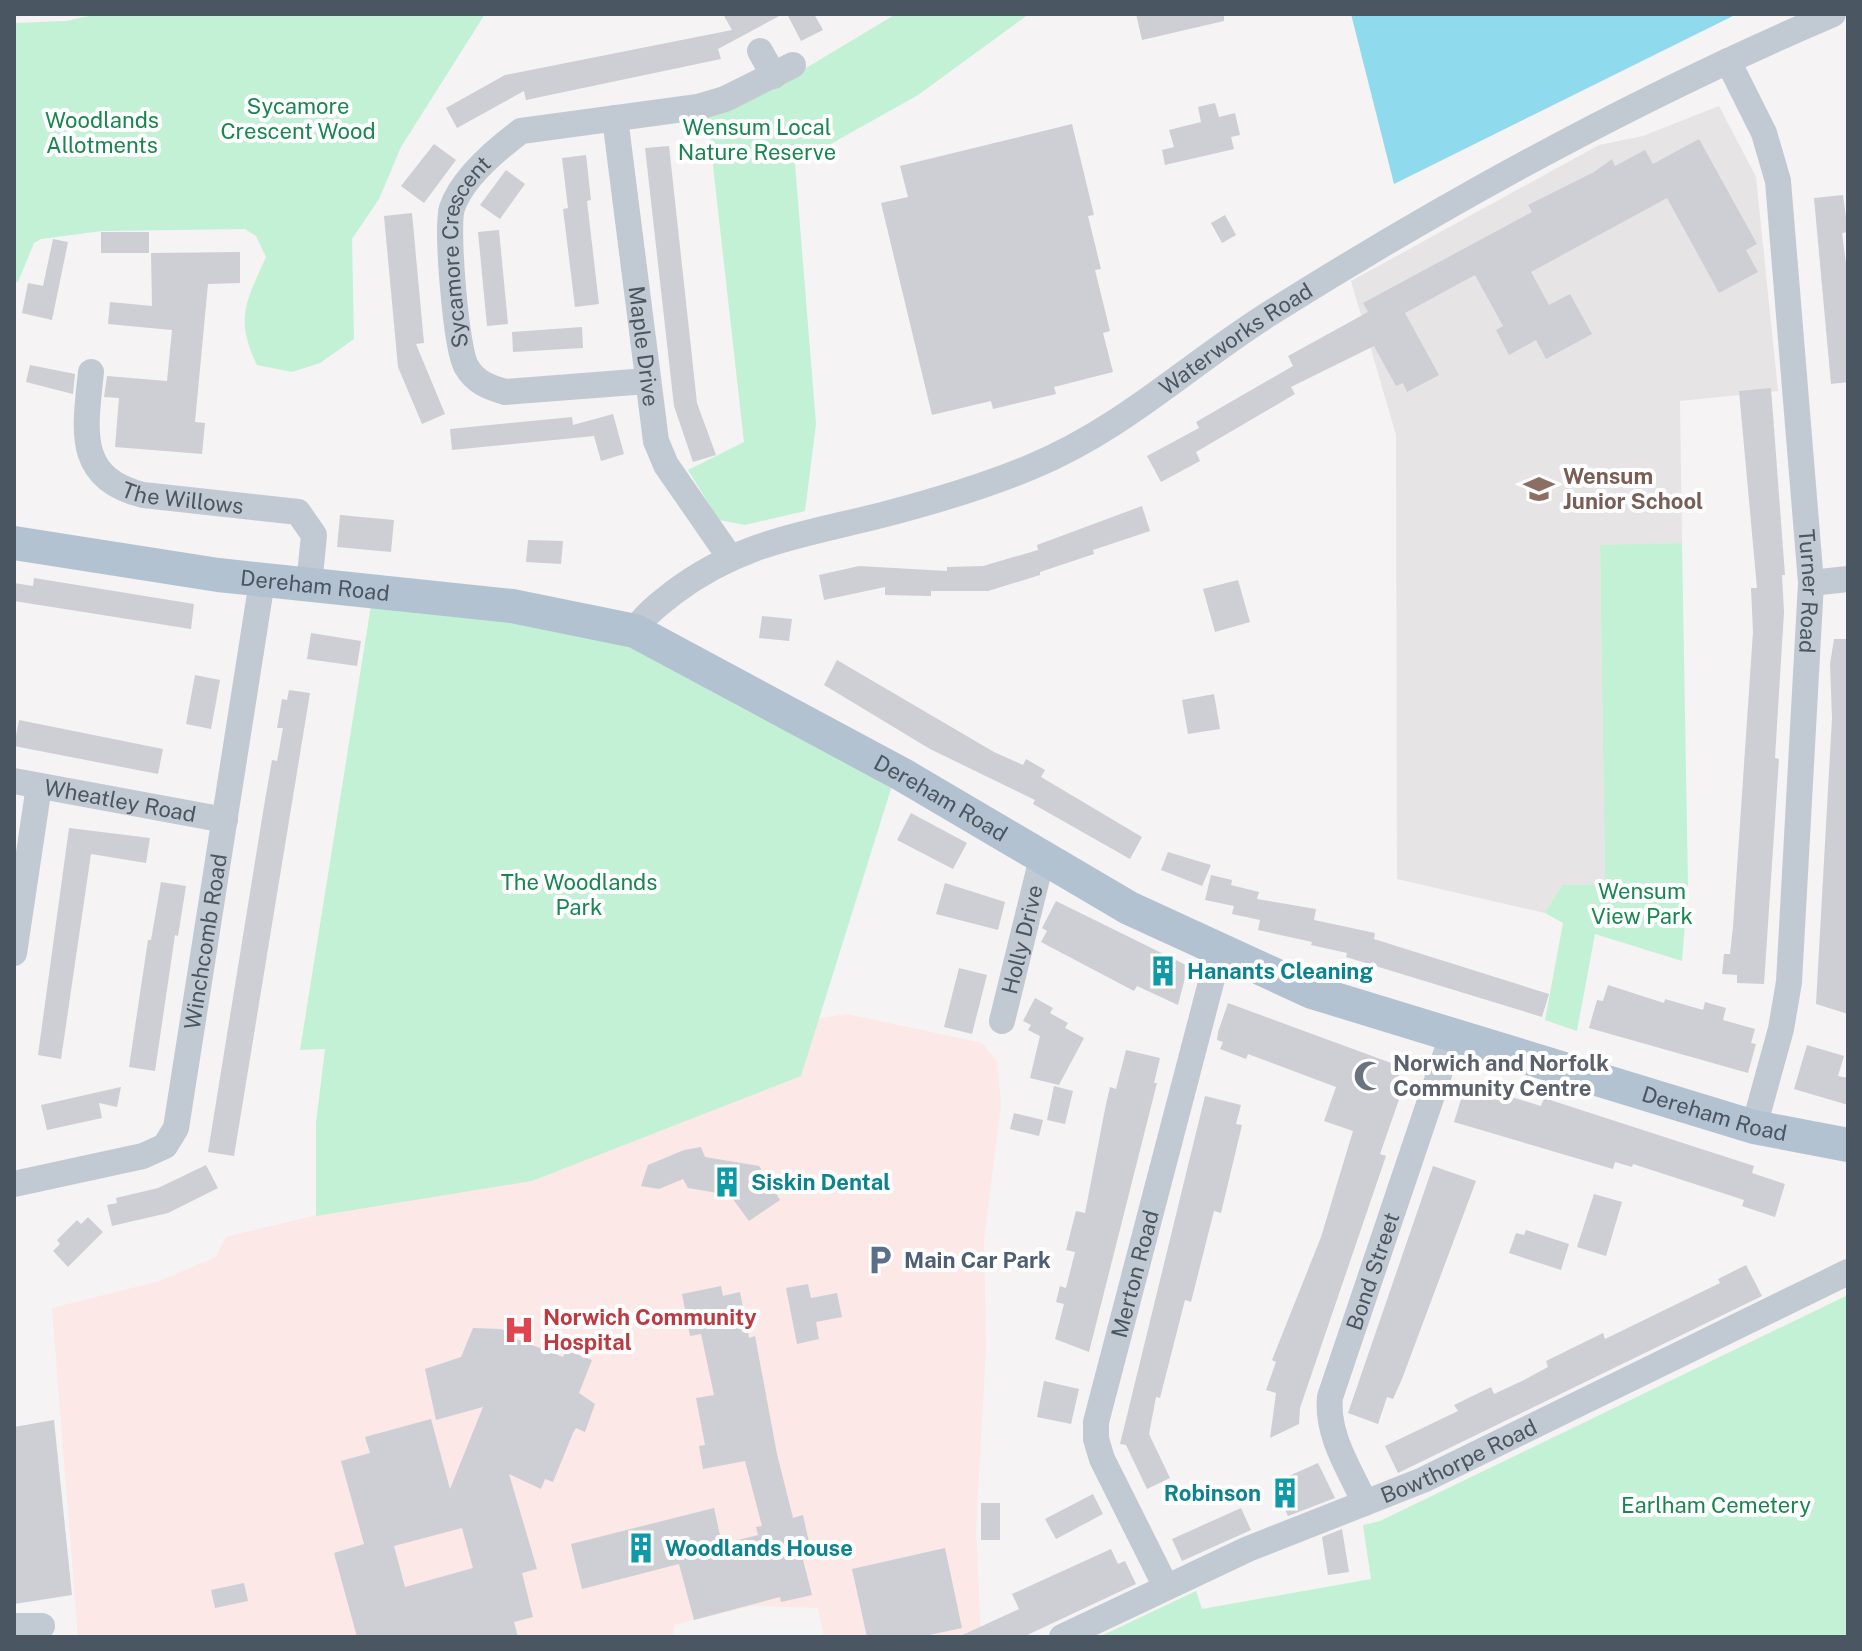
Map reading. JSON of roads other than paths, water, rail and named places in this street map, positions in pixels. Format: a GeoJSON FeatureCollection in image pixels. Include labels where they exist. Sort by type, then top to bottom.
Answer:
{"type":"FeatureCollection","features":[{"type":"Feature","properties":{"kind":"main road","name":"Dereham Road"},"geometry":{"type":"LineString","coordinates":[[14,543],[262,581],[512,606],[635,631],[903,775],[1129,908],[1219,952],[1312,992],[1754,1127],[1848,1145]]}},
{"type":"Feature","properties":{"kind":"street","name":"Waterworks Road"},"geometry":{"type":"LineString","coordinates":[[635,631],[641,621],[665,599],[729,556],[784,536],[887,513],[996,482],[1077,448],[1128,416],[1283,305],[1583,131],[1833,14]]}},
{"type":"Feature","properties":{"kind":"street","name":"Sycamore Crescent"},"geometry":{"type":"LineString","coordinates":[[647,381],[505,392],[483,386],[461,356],[452,209],[462,191],[500,147],[521,131],[698,107],[725,99],[784,70],[760,51]]}},
{"type":"Feature","properties":{"kind":"street","name":"Turner Road"},"geometry":{"type":"LineString","coordinates":[[1728,61],[1764,133],[1778,181],[1811,583],[1789,982],[1781,1029],[1754,1127]]}},
{"type":"Feature","properties":{"kind":"street","name":"Maple Drive"},"geometry":{"type":"LineString","coordinates":[[615,118],[656,441],[666,465],[729,556]]}},
{"type":"Feature","properties":{"kind":"street","name":"The Willows"},"geometry":{"type":"LineString","coordinates":[[91,372],[86,439],[99,473],[122,490],[143,495],[298,512],[314,535],[309,586]]}},
{"type":"Feature","properties":{"kind":"street"},"geometry":{"type":"LineString","coordinates":[[1811,583],[1848,579]]}},
{"type":"Feature","properties":{"kind":"street","name":"Winchcomb Road"},"geometry":{"type":"LineString","coordinates":[[14,1184],[143,1156],[165,1146],[176,1128],[262,581]]}},
{"type":"Feature","properties":{"kind":"street"},"geometry":{"type":"LineString","coordinates":[[14,953],[26,784]]}},
{"type":"Feature","properties":{"kind":"street","name":"Wheatley Road"},"geometry":{"type":"LineString","coordinates":[[26,784],[225,820]]}},
{"type":"Feature","properties":{"kind":"street","name":"Holly Drive"},"geometry":{"type":"LineString","coordinates":[[1002,1021],[1042,858]]}},
{"type":"Feature","properties":{"kind":"street","name":"Merton Road"},"geometry":{"type":"LineString","coordinates":[[1166,1587],[1102,1459],[1096,1439],[1096,1422],[1219,952]]}},
{"type":"Feature","properties":{"kind":"street","name":"Bond Street"},"geometry":{"type":"LineString","coordinates":[[1365,1503],[1332,1430],[1328,1415],[1330,1397],[1452,1036]]}},
{"type":"Feature","properties":{"kind":"street","name":"Bowthorpe Road"},"geometry":{"type":"LineString","coordinates":[[1062,1637],[1248,1549],[1423,1480],[1848,1272]]}},
{"type":"Feature","properties":{"kind":"street"},"geometry":{"type":"LineString","coordinates":[[14,1626],[42,1626]]}},
{"type":"Feature","properties":{"kind":"water"},"geometry":{"type":"Polygon","coordinates":[[[1351,14],[1737,14],[1394,184],[1351,14]]]}},
{"type":"Feature","properties":{"kind":"place","name":"Wensum Junior School"},"geometry":{"type":"Point","coordinates":[1539,489]}},
{"type":"Feature","properties":{"kind":"place","name":"Hanants Cleaning"},"geometry":{"type":"Point","coordinates":[1163,971]}},
{"type":"Feature","properties":{"kind":"place","name":"Norwich and Norfolk Community Centre"},"geometry":{"type":"Point","coordinates":[1369,1076]}},
{"type":"Feature","properties":{"kind":"place","name":"Siskin Dental"},"geometry":{"type":"Point","coordinates":[727,1182]}},
{"type":"Feature","properties":{"kind":"place","name":"Main Car Park"},"geometry":{"type":"Point","coordinates":[880,1260]}},
{"type":"Feature","properties":{"kind":"place","name":"Norwich Community Hospital"},"geometry":{"type":"Point","coordinates":[519,1330]}},
{"type":"Feature","properties":{"kind":"place","name":"Robinson"},"geometry":{"type":"Point","coordinates":[1285,1493]}},
{"type":"Feature","properties":{"kind":"place","name":"Woodlands House"},"geometry":{"type":"Point","coordinates":[641,1548]}},
{"type":"Feature","properties":{"kind":"park label","name":"Sycamore Crescent Wood"},"geometry":{"type":"Point","coordinates":[298,118]}},
{"type":"Feature","properties":{"kind":"park label","name":"Woodlands Allotments"},"geometry":{"type":"Point","coordinates":[102,132]}},
{"type":"Feature","properties":{"kind":"park label","name":"Wensum Local Nature Reserve"},"geometry":{"type":"Point","coordinates":[757,140]}},
{"type":"Feature","properties":{"kind":"park label","name":"The Woodlands Park"},"geometry":{"type":"Point","coordinates":[579,894]}},
{"type":"Feature","properties":{"kind":"park label","name":"Wensum View Park"},"geometry":{"type":"Point","coordinates":[1642,904]}},
{"type":"Feature","properties":{"kind":"park label","name":"Earlham Cemetery"},"geometry":{"type":"Point","coordinates":[1716,1505]}}]}
